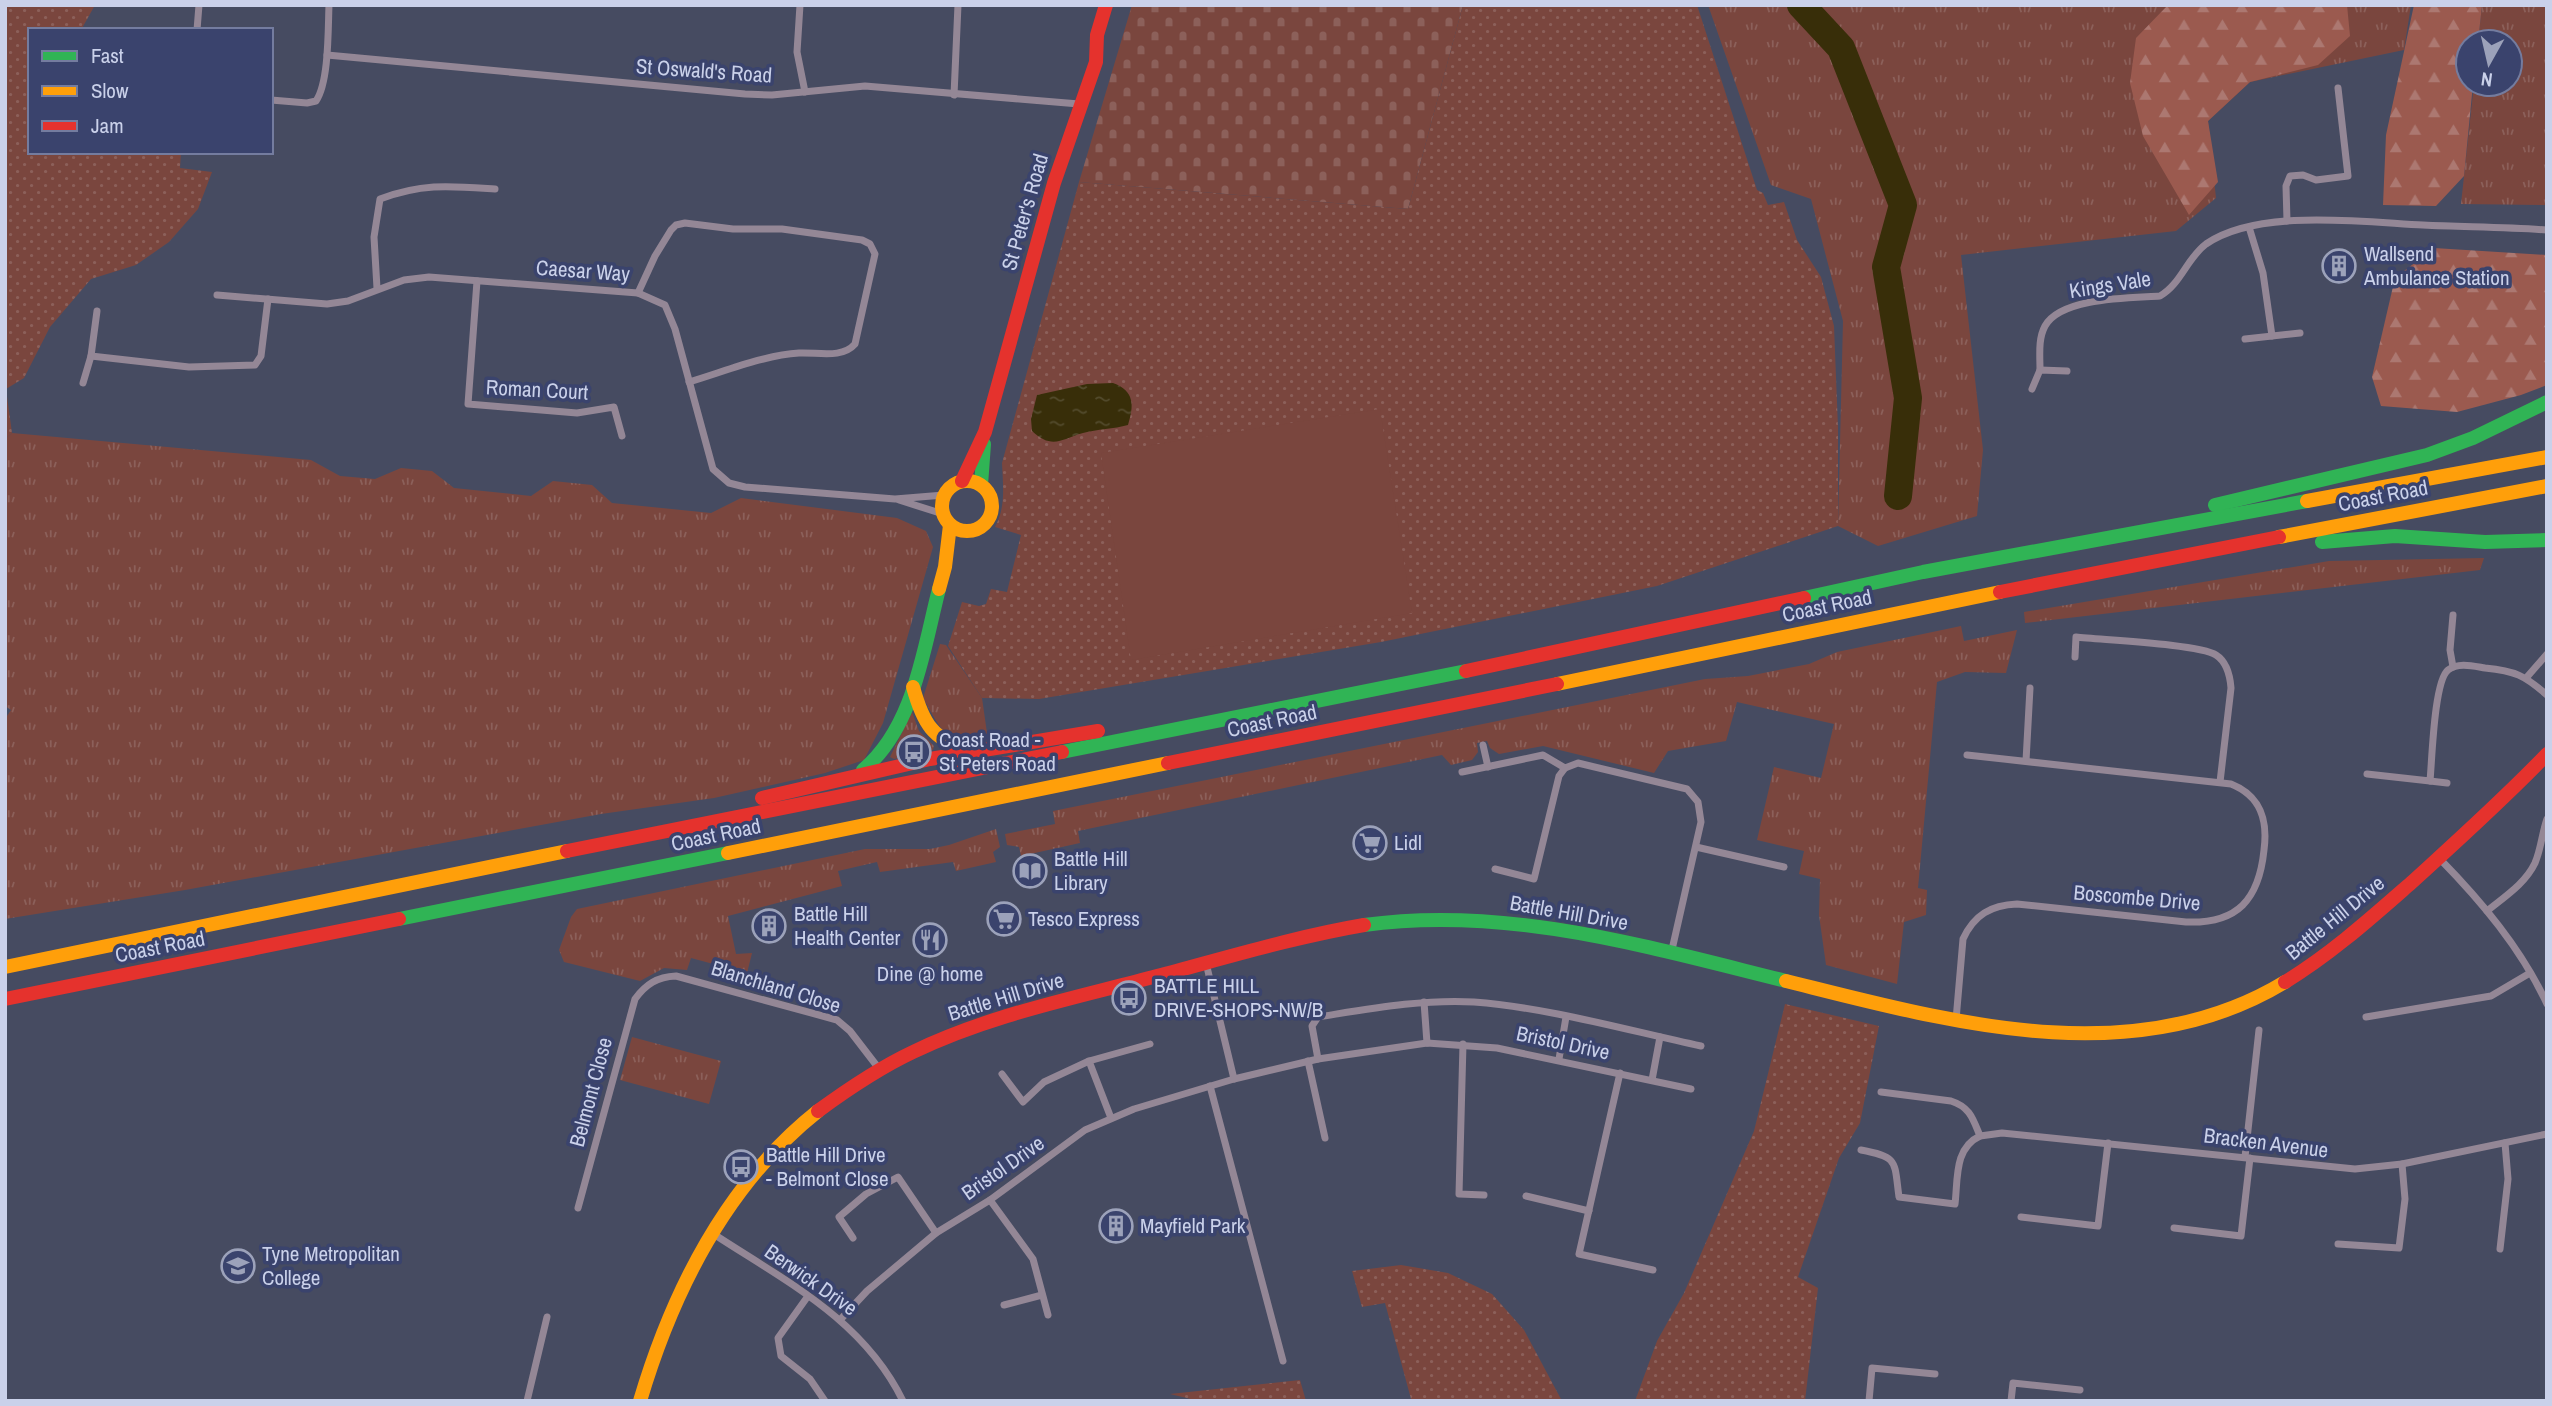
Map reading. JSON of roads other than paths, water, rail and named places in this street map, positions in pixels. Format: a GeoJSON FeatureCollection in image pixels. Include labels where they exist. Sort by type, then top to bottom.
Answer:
{"type":"FeatureCollection","features":[{"type":"Feature","properties":{"kind":"main road","name":"St Peter's Road"},"geometry":{"type":"LineString","coordinates":[[855,775],[871,766],[886,751],[898,728],[913,687],[945,567],[947,520],[942,503],[944,495],[962,481],[985,432],[1050,196],[1079,104],[1096,62],[1097,35],[1106,5]]}},
{"type":"Feature","properties":{"kind":"main road"},"geometry":{"type":"LineString","coordinates":[[1923,572],[2417,458],[2473,438],[2547,402]]}},
{"type":"Feature","properties":{"kind":"main road","name":"St Peter's Road"},"geometry":{"type":"LineString","coordinates":[[945,567],[966,531],[982,526],[991,512],[989,495],[981,485],[985,432]]}},
{"type":"Feature","properties":{"kind":"main road","name":"Coast Road"},"geometry":{"type":"LineString","coordinates":[[5,967],[374,890],[1428,679],[1923,572],[2547,457]]}},
{"type":"Feature","properties":{"kind":"main road"},"geometry":{"type":"LineString","coordinates":[[962,481],[981,485]]}},
{"type":"Feature","properties":{"kind":"main road","name":"Coast Road"},"geometry":{"type":"LineString","coordinates":[[5,999],[1409,715],[2081,575],[2547,486]]}},
{"type":"Feature","properties":{"kind":"main road"},"geometry":{"type":"LineString","coordinates":[[947,520],[966,531]]}},
{"type":"Feature","properties":{"kind":"main road"},"geometry":{"type":"LineString","coordinates":[[2081,575],[2273,547],[2372,537],[2404,536],[2497,542],[2547,540]]}},
{"type":"Feature","properties":{"kind":"main road"},"geometry":{"type":"LineString","coordinates":[[374,890],[855,775],[969,751],[1428,679]]}},
{"type":"Feature","properties":{"kind":"main road"},"geometry":{"type":"LineString","coordinates":[[913,687],[919,710],[931,731],[947,744],[969,751]]}},
{"type":"Feature","properties":{"kind":"main road","name":"Battle Hill Drive"},"geometry":{"type":"LineString","coordinates":[[640,1401],[652,1359],[680,1290],[711,1232],[762,1161],[794,1130],[836,1099],[910,1053],[978,1025],[1322,933],[1417,919],[1513,922],[1671,954],[1956,1020],[2029,1029],[2105,1033],[2158,1029],[2230,1010],[2277,989],[2319,962],[2501,802],[2547,754]]}},
{"type":"Feature","properties":{"kind":"main road"},"geometry":{"type":"LineString","coordinates":[[5,955],[185,930]]}},
{"type":"Feature","properties":{"kind":"main road"},"geometry":{"type":"LineString","coordinates":[[5,1014],[207,959]]}},
{"type":"Feature","properties":{"kind":"street"},"geometry":{"type":"LineString","coordinates":[[197,28],[199,5]]}},
{"type":"Feature","properties":{"kind":"street"},"geometry":{"type":"LineString","coordinates":[[273,100],[316,102],[320,95],[327,55],[329,5]]}},
{"type":"Feature","properties":{"kind":"street"},"geometry":{"type":"LineString","coordinates":[[800,5],[797,52],[806,92]]}},
{"type":"Feature","properties":{"kind":"street"},"geometry":{"type":"LineString","coordinates":[[954,95],[958,5]]}},
{"type":"Feature","properties":{"kind":"street","name":"St Oswald's Road"},"geometry":{"type":"LineString","coordinates":[[327,55],[745,94],[865,86],[1079,104]]}},
{"type":"Feature","properties":{"kind":"street"},"geometry":{"type":"LineString","coordinates":[[2287,221],[2286,186],[2290,176],[2303,175],[2316,180],[2348,176],[2338,88]]}},
{"type":"Feature","properties":{"kind":"street"},"geometry":{"type":"LineString","coordinates":[[377,288],[374,237],[380,199],[427,186],[495,190]]}},
{"type":"Feature","properties":{"kind":"street","name":"Kings Vale"},"geometry":{"type":"LineString","coordinates":[[2032,389],[2040,370],[2040,341],[2046,324],[2064,310],[2085,303],[2160,296],[2170,290],[2185,267],[2206,245],[2249,227],[2287,221],[2547,230]]}},
{"type":"Feature","properties":{"kind":"street"},"geometry":{"type":"LineString","coordinates":[[638,293],[655,256],[671,230],[676,225],[685,223],[733,229],[782,229],[862,240],[870,244],[874,254],[855,344],[850,350],[840,353],[796,354],[689,382]]}},
{"type":"Feature","properties":{"kind":"street"},"geometry":{"type":"LineString","coordinates":[[2249,227],[2263,273],[2272,336]]}},
{"type":"Feature","properties":{"kind":"street","name":"Caesar Way"},"geometry":{"type":"LineString","coordinates":[[216,295],[327,304],[348,301],[404,279],[429,277],[638,293],[665,305],[675,329],[713,469],[729,483],[745,487],[895,499],[944,495]]}},
{"type":"Feature","properties":{"kind":"street","name":"Roman Court"},"geometry":{"type":"LineString","coordinates":[[477,281],[468,404],[577,413],[614,407],[622,436]]}},
{"type":"Feature","properties":{"kind":"street"},"geometry":{"type":"LineString","coordinates":[[91,356],[189,367],[256,365],[261,356],[268,299]]}},
{"type":"Feature","properties":{"kind":"street"},"geometry":{"type":"LineString","coordinates":[[83,383],[91,356],[97,311]]}},
{"type":"Feature","properties":{"kind":"street"},"geometry":{"type":"LineString","coordinates":[[2245,340],[2300,333]]}},
{"type":"Feature","properties":{"kind":"street"},"geometry":{"type":"LineString","coordinates":[[2040,370],[2067,371]]}},
{"type":"Feature","properties":{"kind":"street","name":"Caesar Way"},"geometry":{"type":"LineString","coordinates":[[895,499],[947,520]]}},
{"type":"Feature","properties":{"kind":"street"},"geometry":{"type":"LineString","coordinates":[[2453,615],[2450,650],[2453,667]]}},
{"type":"Feature","properties":{"kind":"street"},"geometry":{"type":"LineString","coordinates":[[2074,657],[2077,637],[2203,650],[2217,655],[2226,665],[2231,679],[2220,782]]}},
{"type":"Feature","properties":{"kind":"street"},"geometry":{"type":"LineString","coordinates":[[2527,677],[2547,654]]}},
{"type":"Feature","properties":{"kind":"street"},"geometry":{"type":"LineString","coordinates":[[2430,781],[2439,685],[2447,671],[2453,667],[2468,666],[2509,670],[2527,677],[2547,695]]}},
{"type":"Feature","properties":{"kind":"street"},"geometry":{"type":"LineString","coordinates":[[2026,761],[2030,688]]}},
{"type":"Feature","properties":{"kind":"street"},"geometry":{"type":"LineString","coordinates":[[1483,745],[1488,767]]}},
{"type":"Feature","properties":{"kind":"street"},"geometry":{"type":"LineString","coordinates":[[1462,772],[1543,755],[1565,768]]}},
{"type":"Feature","properties":{"kind":"street","name":"Boscombe Drive"},"geometry":{"type":"LineString","coordinates":[[1956,1020],[1963,939],[1976,919],[1994,907],[2017,904],[2200,922],[2221,918],[2247,901],[2258,884],[2266,837],[2260,808],[2248,793],[2231,784],[1967,755]]}},
{"type":"Feature","properties":{"kind":"street"},"geometry":{"type":"LineString","coordinates":[[1495,870],[1534,879],[1559,776],[1565,768],[1578,763],[1687,789],[1698,802],[1702,822],[1671,954]]}},
{"type":"Feature","properties":{"kind":"street"},"geometry":{"type":"LineString","coordinates":[[2367,774],[2447,783]]}},
{"type":"Feature","properties":{"kind":"street"},"geometry":{"type":"LineString","coordinates":[[2487,911],[2530,872],[2547,819]]}},
{"type":"Feature","properties":{"kind":"street"},"geometry":{"type":"LineString","coordinates":[[1696,847],[1784,867]]}},
{"type":"Feature","properties":{"kind":"street"},"geometry":{"type":"LineString","coordinates":[[2439,858],[2487,911],[2530,972],[2547,1004]]}},
{"type":"Feature","properties":{"kind":"street"},"geometry":{"type":"LineString","coordinates":[[1206,963],[1234,1079]]}},
{"type":"Feature","properties":{"kind":"street"},"geometry":{"type":"LineString","coordinates":[[2366,1017],[2491,996],[2530,972]]}},
{"type":"Feature","properties":{"kind":"street","name":"Blanchland Close"},"geometry":{"type":"LineString","coordinates":[[644,987],[662,977],[676,976],[837,1020],[850,1031],[881,1071]]}},
{"type":"Feature","properties":{"kind":"street","name":"Belmont Close"},"geometry":{"type":"LineString","coordinates":[[578,1208],[625,1030],[635,999],[644,987]]}},
{"type":"Feature","properties":{"kind":"street"},"geometry":{"type":"LineString","coordinates":[[1318,1059],[1311,1026],[1318,1017],[1424,1003],[1472,1002],[1512,1007],[1701,1046]]}},
{"type":"Feature","properties":{"kind":"street"},"geometry":{"type":"LineString","coordinates":[[1424,1003],[1427,1043]]}},
{"type":"Feature","properties":{"kind":"street"},"geometry":{"type":"LineString","coordinates":[[1559,1059],[1566,1017]]}},
{"type":"Feature","properties":{"kind":"street"},"geometry":{"type":"LineString","coordinates":[[2174,1228],[2241,1236],[2259,1030]]}},
{"type":"Feature","properties":{"kind":"street"},"geometry":{"type":"LineString","coordinates":[[1652,1080],[1660,1037]]}},
{"type":"Feature","properties":{"kind":"street","name":"Bristol Drive"},"geometry":{"type":"LineString","coordinates":[[841,1320],[867,1291],[936,1233],[990,1200],[1086,1130],[1111,1118],[1234,1079],[1318,1059],[1427,1043],[1463,1044],[1559,1059],[1691,1089]]}},
{"type":"Feature","properties":{"kind":"street"},"geometry":{"type":"LineString","coordinates":[[1002,1074],[1023,1102],[1044,1082],[1089,1061],[1150,1044]]}},
{"type":"Feature","properties":{"kind":"street"},"geometry":{"type":"LineString","coordinates":[[1463,1044],[1459,1194],[1484,1195]]}},
{"type":"Feature","properties":{"kind":"street"},"geometry":{"type":"LineString","coordinates":[[1089,1061],[1111,1118]]}},
{"type":"Feature","properties":{"kind":"street"},"geometry":{"type":"LineString","coordinates":[[1308,1061],[1325,1138]]}},
{"type":"Feature","properties":{"kind":"street","name":"Bristol Drive"},"geometry":{"type":"LineString","coordinates":[[1620,1073],[1579,1254],[1653,1270]]}},
{"type":"Feature","properties":{"kind":"street"},"geometry":{"type":"LineString","coordinates":[[1210,1086],[1283,1361]]}},
{"type":"Feature","properties":{"kind":"street"},"geometry":{"type":"LineString","coordinates":[[1861,1150],[1884,1154],[1890,1158],[1899,1197],[1955,1204],[1960,1156],[1972,1140],[1980,1136],[1972,1115],[1961,1104],[1881,1092]]}},
{"type":"Feature","properties":{"kind":"street","name":"Bracken Avenue"},"geometry":{"type":"LineString","coordinates":[[1980,1136],[2002,1133],[2345,1169],[2402,1164],[2547,1134]]}},
{"type":"Feature","properties":{"kind":"street"},"geometry":{"type":"LineString","coordinates":[[2021,1217],[2098,1226],[2108,1143]]}},
{"type":"Feature","properties":{"kind":"street"},"geometry":{"type":"LineString","coordinates":[[2500,1249],[2508,1179],[2505,1143]]}},
{"type":"Feature","properties":{"kind":"street"},"geometry":{"type":"LineString","coordinates":[[2338,1244],[2399,1248],[2405,1199],[2402,1164]]}},
{"type":"Feature","properties":{"kind":"street"},"geometry":{"type":"LineString","coordinates":[[853,1238],[839,1217],[866,1194],[898,1177],[936,1233]]}},
{"type":"Feature","properties":{"kind":"street"},"geometry":{"type":"LineString","coordinates":[[1525,1196],[1589,1211]]}},
{"type":"Feature","properties":{"kind":"street"},"geometry":{"type":"LineString","coordinates":[[990,1200],[1033,1259],[1048,1315]]}},
{"type":"Feature","properties":{"kind":"street","name":"Berwick Drive"},"geometry":{"type":"LineString","coordinates":[[711,1232],[841,1320],[861,1339],[891,1377],[903,1401]]}},
{"type":"Feature","properties":{"kind":"street"},"geometry":{"type":"LineString","coordinates":[[1004,1305],[1042,1294]]}},
{"type":"Feature","properties":{"kind":"street"},"geometry":{"type":"LineString","coordinates":[[808,1296],[778,1338],[781,1356],[810,1379],[825,1401]]}},
{"type":"Feature","properties":{"kind":"street"},"geometry":{"type":"LineString","coordinates":[[527,1401],[547,1317]]}},
{"type":"Feature","properties":{"kind":"street"},"geometry":{"type":"LineString","coordinates":[[1869,1401],[1872,1368],[1935,1374]]}},
{"type":"Feature","properties":{"kind":"street"},"geometry":{"type":"LineString","coordinates":[[2011,1401],[2013,1383],[2080,1390]]}},
{"type":"Feature","properties":{"kind":"water"},"geometry":{"type":"Polygon","coordinates":[[[1113,383],[1125,390],[1131,400],[1128,425],[1051,442],[1032,431],[1031,419],[1037,395],[1087,384],[1113,383]]]}},
{"type":"Feature","properties":{"kind":"waterway"},"geometry":{"type":"LineString","coordinates":[[1801,5],[1841,48],[1903,205],[1886,267],[1908,398],[1898,496]]}},
{"type":"Feature","properties":{"kind":"place","name":"Wallsend Ambulance Station"},"geometry":{"type":"Point","coordinates":[2339,266]}},
{"type":"Feature","properties":{"kind":"place","name":"Coast Road - St Peters Road"},"geometry":{"type":"Point","coordinates":[914,752]}},
{"type":"Feature","properties":{"kind":"place","name":"Lidl"},"geometry":{"type":"Point","coordinates":[1370,843]}},
{"type":"Feature","properties":{"kind":"place","name":"Battle Hill Library"},"geometry":{"type":"Point","coordinates":[1030,871]}},
{"type":"Feature","properties":{"kind":"place","name":"Tesco Express"},"geometry":{"type":"Point","coordinates":[1004,919]}},
{"type":"Feature","properties":{"kind":"place","name":"Battle Hill Health Center"},"geometry":{"type":"Point","coordinates":[769,926]}},
{"type":"Feature","properties":{"kind":"place","name":"Dine @ home"},"geometry":{"type":"Point","coordinates":[930,940]}},
{"type":"Feature","properties":{"kind":"place","name":"BATTLE HILL DRIVE-SHOPS-NW/B"},"geometry":{"type":"Point","coordinates":[1129,998]}},
{"type":"Feature","properties":{"kind":"place","name":"Battle Hill Drive - Belmont Close"},"geometry":{"type":"Point","coordinates":[741,1167]}},
{"type":"Feature","properties":{"kind":"place","name":"Mayfield Park"},"geometry":{"type":"Point","coordinates":[1116,1226]}},
{"type":"Feature","properties":{"kind":"place","name":"Tyne Metropolitan College"},"geometry":{"type":"Point","coordinates":[238,1266]}}]}
